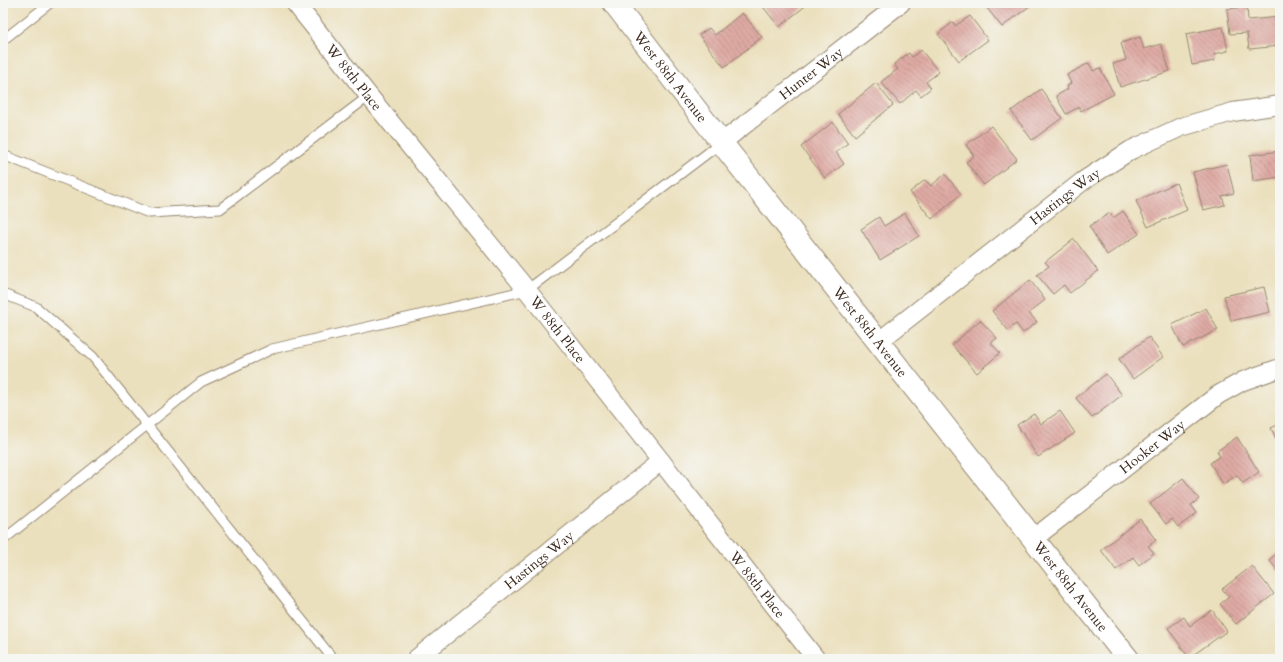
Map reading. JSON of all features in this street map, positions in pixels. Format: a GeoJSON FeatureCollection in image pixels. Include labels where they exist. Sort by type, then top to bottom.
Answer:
{"type":"FeatureCollection","features":[{"type":"Feature","properties":{"kind":"street","name":"W 88th Place"},"geometry":{"type":"LineString","coordinates":[[295,3],[527,290],[816,659]]}},
{"type":"Feature","properties":{"kind":"street","name":"West 88th Avenue"},"geometry":{"type":"LineString","coordinates":[[614,3],[721,143],[1128,659]]}},
{"type":"Feature","properties":{"kind":"street","name":"Hunter Way"},"geometry":{"type":"LineString","coordinates":[[721,143],[901,3]]}},
{"type":"Feature","properties":{"kind":"street","name":"Hastings Way"},"geometry":{"type":"LineString","coordinates":[[878,342],[1083,181],[1131,150],[1181,127],[1233,112],[1280,105]]}},
{"type":"Feature","properties":{"kind":"street","name":"Hooker Way"},"geometry":{"type":"LineString","coordinates":[[1033,539],[1218,395],[1243,382],[1280,368]]}},
{"type":"Feature","properties":{"kind":"street","name":"Hastings Way"},"geometry":{"type":"LineString","coordinates":[[416,659],[661,461]]}},
{"type":"Feature","properties":{"kind":"lane"},"geometry":{"type":"LineString","coordinates":[[3,40],[50,3]]}},
{"type":"Feature","properties":{"kind":"lane"},"geometry":{"type":"LineString","coordinates":[[3,155],[149,212],[220,209],[369,96]]}},
{"type":"Feature","properties":{"kind":"lane"},"geometry":{"type":"LineString","coordinates":[[3,540],[201,382],[272,349],[527,290],[721,143]]}},
{"type":"Feature","properties":{"kind":"lane"},"geometry":{"type":"LineString","coordinates":[[3,294],[36,307],[93,357],[333,659]]}},
{"type":"Feature","properties":{"kind":"building"},"geometry":{"type":"Polygon","coordinates":[[[760,3],[809,3],[779,27],[760,3]]]}},
{"type":"Feature","properties":{"kind":"building"},"geometry":{"type":"Polygon","coordinates":[[[983,3],[1029,3],[1031,5],[1002,27],[983,3]]]}},
{"type":"Feature","properties":{"kind":"building"},"geometry":{"type":"Polygon","coordinates":[[[1247,7],[1248,20],[1280,17],[1280,46],[1249,49],[1247,33],[1230,34],[1227,9],[1247,7]]]}},
{"type":"Feature","properties":{"kind":"building"},"geometry":{"type":"Polygon","coordinates":[[[742,13],[762,37],[724,67],[699,35],[709,28],[715,35],[742,13]]]}},
{"type":"Feature","properties":{"kind":"building"},"geometry":{"type":"Polygon","coordinates":[[[970,16],[988,40],[959,61],[938,34],[953,22],[955,26],[970,16]]]}},
{"type":"Feature","properties":{"kind":"building"},"geometry":{"type":"Polygon","coordinates":[[[1223,27],[1228,51],[1214,54],[1215,61],[1192,65],[1186,34],[1223,27]]]}},
{"type":"Feature","properties":{"kind":"building"},"geometry":{"type":"Polygon","coordinates":[[[1140,37],[1144,49],[1161,44],[1170,71],[1120,87],[1113,64],[1126,60],[1121,43],[1140,37]]]}},
{"type":"Feature","properties":{"kind":"building"},"geometry":{"type":"Polygon","coordinates":[[[921,50],[939,72],[926,82],[931,88],[921,96],[916,90],[900,104],[881,82],[898,69],[894,64],[909,53],[912,57],[921,50]]]}},
{"type":"Feature","properties":{"kind":"building"},"geometry":{"type":"Polygon","coordinates":[[[1089,63],[1093,71],[1100,68],[1114,94],[1081,111],[1079,107],[1066,114],[1056,96],[1068,89],[1067,86],[1071,83],[1067,75],[1089,63]]]}},
{"type":"Feature","properties":{"kind":"building"},"geometry":{"type":"Polygon","coordinates":[[[876,83],[893,105],[855,136],[838,114],[876,83]]]}},
{"type":"Feature","properties":{"kind":"building"},"geometry":{"type":"Polygon","coordinates":[[[1041,89],[1062,118],[1032,140],[1011,111],[1041,89]]]}},
{"type":"Feature","properties":{"kind":"building"},"geometry":{"type":"Polygon","coordinates":[[[833,122],[848,143],[836,152],[844,164],[825,178],[801,147],[833,122]]]}},
{"type":"Feature","properties":{"kind":"building"},"geometry":{"type":"Polygon","coordinates":[[[991,126],[1017,159],[984,185],[966,162],[974,156],[966,145],[991,126]]]}},
{"type":"Feature","properties":{"kind":"building"},"geometry":{"type":"Polygon","coordinates":[[[1280,151],[1280,177],[1253,181],[1250,155],[1280,151]]]}},
{"type":"Feature","properties":{"kind":"building"},"geometry":{"type":"Polygon","coordinates":[[[1227,164],[1234,193],[1222,196],[1225,205],[1203,210],[1193,172],[1227,164]]]}},
{"type":"Feature","properties":{"kind":"building"},"geometry":{"type":"Polygon","coordinates":[[[945,174],[961,194],[932,219],[910,192],[925,180],[931,186],[945,174]]]}},
{"type":"Feature","properties":{"kind":"building"},"geometry":{"type":"Polygon","coordinates":[[[1176,183],[1187,210],[1148,227],[1136,201],[1176,183]]]}},
{"type":"Feature","properties":{"kind":"building"},"geometry":{"type":"Polygon","coordinates":[[[1123,211],[1139,234],[1107,255],[1089,226],[1110,213],[1113,218],[1123,211]]]}},
{"type":"Feature","properties":{"kind":"building"},"geometry":{"type":"Polygon","coordinates":[[[905,213],[919,236],[880,260],[861,229],[879,217],[884,226],[905,213]]]}},
{"type":"Feature","properties":{"kind":"building"},"geometry":{"type":"Polygon","coordinates":[[[1074,239],[1098,271],[1070,293],[1064,285],[1053,294],[1037,275],[1049,266],[1045,262],[1074,239]]]}},
{"type":"Feature","properties":{"kind":"building"},"geometry":{"type":"Polygon","coordinates":[[[1030,280],[1045,300],[1029,313],[1037,322],[1023,333],[1016,324],[1008,330],[992,311],[1030,280]]]}},
{"type":"Feature","properties":{"kind":"building"},"geometry":{"type":"Polygon","coordinates":[[[1264,287],[1270,312],[1231,321],[1224,296],[1264,287]]]}},
{"type":"Feature","properties":{"kind":"building"},"geometry":{"type":"Polygon","coordinates":[[[1206,308],[1218,330],[1183,347],[1172,325],[1206,308]]]}},
{"type":"Feature","properties":{"kind":"building"},"geometry":{"type":"Polygon","coordinates":[[[980,320],[997,338],[991,343],[1000,353],[977,373],[952,345],[980,320]]]}},
{"type":"Feature","properties":{"kind":"building"},"geometry":{"type":"Polygon","coordinates":[[[1149,337],[1163,357],[1133,379],[1119,359],[1149,337]]]}},
{"type":"Feature","properties":{"kind":"building"},"geometry":{"type":"Polygon","coordinates":[[[1106,374],[1122,395],[1092,418],[1076,398],[1106,374]]]}},
{"type":"Feature","properties":{"kind":"building"},"geometry":{"type":"Polygon","coordinates":[[[1060,411],[1075,433],[1038,457],[1017,425],[1034,414],[1041,424],[1060,411]]]}},
{"type":"Feature","properties":{"kind":"building"},"geometry":{"type":"Polygon","coordinates":[[[1280,424],[1280,448],[1271,428],[1280,424]]]}},
{"type":"Feature","properties":{"kind":"building"},"geometry":{"type":"Polygon","coordinates":[[[1237,437],[1259,472],[1243,483],[1237,475],[1223,484],[1210,463],[1220,456],[1217,451],[1237,437]]]}},
{"type":"Feature","properties":{"kind":"building"},"geometry":{"type":"Polygon","coordinates":[[[1183,478],[1199,499],[1191,505],[1197,513],[1178,527],[1172,519],[1166,524],[1150,504],[1183,478]]]}},
{"type":"Feature","properties":{"kind":"building"},"geometry":{"type":"Polygon","coordinates":[[[1140,519],[1156,540],[1148,546],[1154,553],[1139,565],[1133,557],[1116,570],[1101,550],[1140,519]]]}},
{"type":"Feature","properties":{"kind":"building"},"geometry":{"type":"Polygon","coordinates":[[[1280,551],[1280,573],[1269,560],[1280,551]]]}},
{"type":"Feature","properties":{"kind":"building"},"geometry":{"type":"Polygon","coordinates":[[[1252,566],[1274,594],[1236,624],[1220,604],[1229,597],[1222,589],[1252,566]]]}},
{"type":"Feature","properties":{"kind":"building"},"geometry":{"type":"Polygon","coordinates":[[[1212,610],[1227,631],[1189,658],[1168,628],[1184,617],[1190,626],[1212,610]]]}}]}
